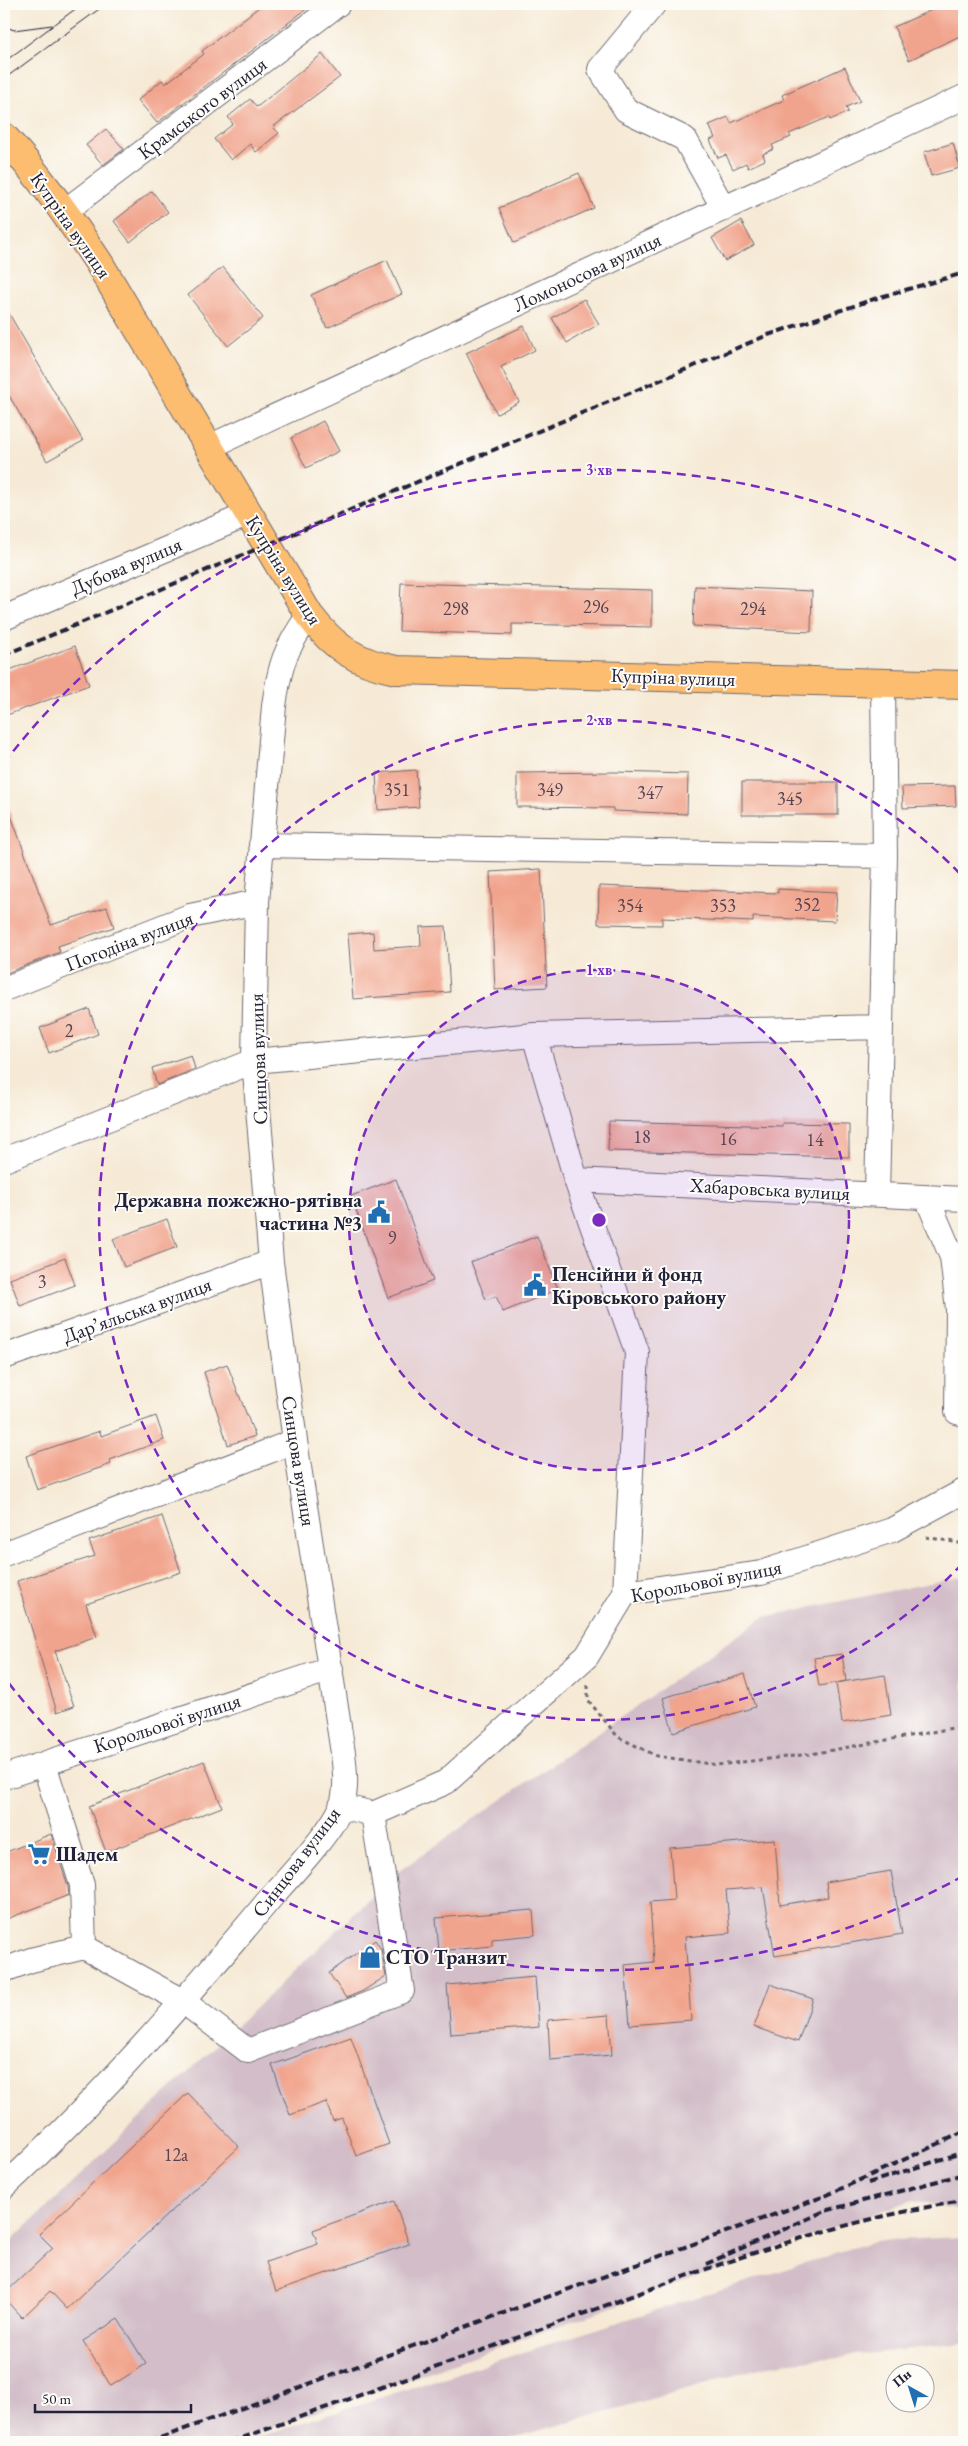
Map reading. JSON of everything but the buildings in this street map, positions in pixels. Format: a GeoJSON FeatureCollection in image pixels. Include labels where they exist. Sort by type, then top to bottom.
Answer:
{"type":"FeatureCollection","features":[{"type":"Feature","properties":{"kind":"main road","name":"Купріна вулиця"},"geometry":{"type":"LineString","coordinates":[[4,137],[23,157],[65,211],[309,615],[324,635],[345,652],[372,665],[396,670],[964,685]]}},
{"type":"Feature","properties":{"kind":"street","name":"Крамського вулиця"},"geometry":{"type":"LineString","coordinates":[[65,211],[338,4]]}},
{"type":"Feature","properties":{"kind":"street"},"geometry":{"type":"LineString","coordinates":[[654,4],[600,69],[626,110],[685,139],[724,209]]}},
{"type":"Feature","properties":{"kind":"street","name":"Ломоносова вулиця"},"geometry":{"type":"LineString","coordinates":[[209,447],[964,97]]}},
{"type":"Feature","properties":{"kind":"street","name":"Дубова вулиця"},"geometry":{"type":"LineString","coordinates":[[4,618],[249,514]]}},
{"type":"Feature","properties":{"kind":"street","name":"Синцова вулиця"},"geometry":{"type":"LineString","coordinates":[[4,2187],[43,2151],[184,2002],[304,1859],[341,1806],[346,1780],[270,1262],[254,1061],[257,902],[279,674],[289,643],[309,615]]}},
{"type":"Feature","properties":{"kind":"street"},"geometry":{"type":"LineString","coordinates":[[877,1194],[885,856],[883,683]]}},
{"type":"Feature","properties":{"kind":"street"},"geometry":{"type":"LineString","coordinates":[[261,846],[885,856]]}},
{"type":"Feature","properties":{"kind":"street","name":"Погодіна вулиця"},"geometry":{"type":"LineString","coordinates":[[4,989],[190,916],[257,902]]}},
{"type":"Feature","properties":{"kind":"street"},"geometry":{"type":"LineString","coordinates":[[4,1160],[254,1061],[534,1035],[881,1027]]}},
{"type":"Feature","properties":{"kind":"street"},"geometry":{"type":"LineString","coordinates":[[534,1035],[576,1180],[637,1352],[625,1593]]}},
{"type":"Feature","properties":{"kind":"street","name":"Хабаровська вулиця"},"geometry":{"type":"LineString","coordinates":[[576,1180],[927,1198],[964,1198]]}},
{"type":"Feature","properties":{"kind":"street"},"geometry":{"type":"LineString","coordinates":[[927,1198],[952,1257],[958,1309],[957,1412],[964,1414]]}},
{"type":"Feature","properties":{"kind":"street","name":"Дар’яльська вулиця"},"geometry":{"type":"LineString","coordinates":[[4,1358],[270,1262]]}},
{"type":"Feature","properties":{"kind":"street"},"geometry":{"type":"LineString","coordinates":[[4,1554],[295,1441]]}},
{"type":"Feature","properties":{"kind":"street","name":"Корольової вулиця"},"geometry":{"type":"LineString","coordinates":[[374,1814],[446,1782],[587,1656],[625,1593],[762,1573],[892,1530],[964,1491]]}},
{"type":"Feature","properties":{"kind":"street","name":"Корольової вулиця"},"geometry":{"type":"LineString","coordinates":[[4,1777],[331,1670]]}},
{"type":"Feature","properties":{"kind":"street"},"geometry":{"type":"LineString","coordinates":[[44,1764],[82,1885],[84,1948]]}},
{"type":"Feature","properties":{"kind":"street"},"geometry":{"type":"LineString","coordinates":[[4,1970],[31,1960],[84,1948],[184,2002],[248,2051],[402,1991],[374,1814],[341,1806]]}},
{"type":"Feature","properties":{"kind":"path"},"geometry":{"type":"LineString","coordinates":[[587,1656],[588,1700],[618,1737],[656,1756],[717,1765],[811,1754],[964,1726]]}},
{"type":"Feature","properties":{"kind":"shaded area"},"geometry":{"type":"Polygon","coordinates":[[[964,1576],[964,2211],[913,2200],[231,2442],[4,2442],[4,2248],[399,1871],[764,1617],[964,1576]]]}},
{"type":"Feature","properties":{"kind":"shaded area"},"geometry":{"type":"Polygon","coordinates":[[[964,2237],[964,2343],[774,2364],[499,2442],[253,2442],[253,2438],[874,2241],[964,2237]]]}},
{"type":"Feature","properties":{"kind":"tram line"},"geometry":{"type":"LineString","coordinates":[[4,62],[82,4]]}},
{"type":"Feature","properties":{"kind":"tram line"},"geometry":{"type":"LineString","coordinates":[[4,79],[106,4]]}},
{"type":"Feature","properties":{"kind":"tram line"},"geometry":{"type":"LineString","coordinates":[[4,26],[14,30],[52,25]]}},
{"type":"Feature","properties":{"kind":"railway"},"geometry":{"type":"LineString","coordinates":[[4,655],[768,335],[877,298],[964,273]]}},
{"type":"Feature","properties":{"kind":"railway"},"geometry":{"type":"LineString","coordinates":[[149,2442],[825,2196],[964,2132]]}},
{"type":"Feature","properties":{"kind":"railway"},"geometry":{"type":"LineString","coordinates":[[868,2183],[964,2152]]}},
{"type":"Feature","properties":{"kind":"railway"},"geometry":{"type":"LineString","coordinates":[[706,2264],[825,2211],[964,2174]]}},
{"type":"Feature","properties":{"kind":"railway"},"geometry":{"type":"LineString","coordinates":[[231,2442],[727,2262],[868,2220],[964,2201]]}},
{"type":"Feature","properties":{"kind":"place","name":"Державна пожежно-рятівна частина №3"},"geometry":{"type":"Point","coordinates":[379,1212]}},
{"type":"Feature","properties":{"kind":"place","name":"Пенсійни й фонд Кіровського району"},"geometry":{"type":"Point","coordinates":[535,1285]}},
{"type":"Feature","properties":{"kind":"place","name":"Шадем"},"geometry":{"type":"Point","coordinates":[39,1854]}},
{"type":"Feature","properties":{"kind":"place","name":"СТО Транзит"},"geometry":{"type":"Point","coordinates":[370,1957]}}]}
